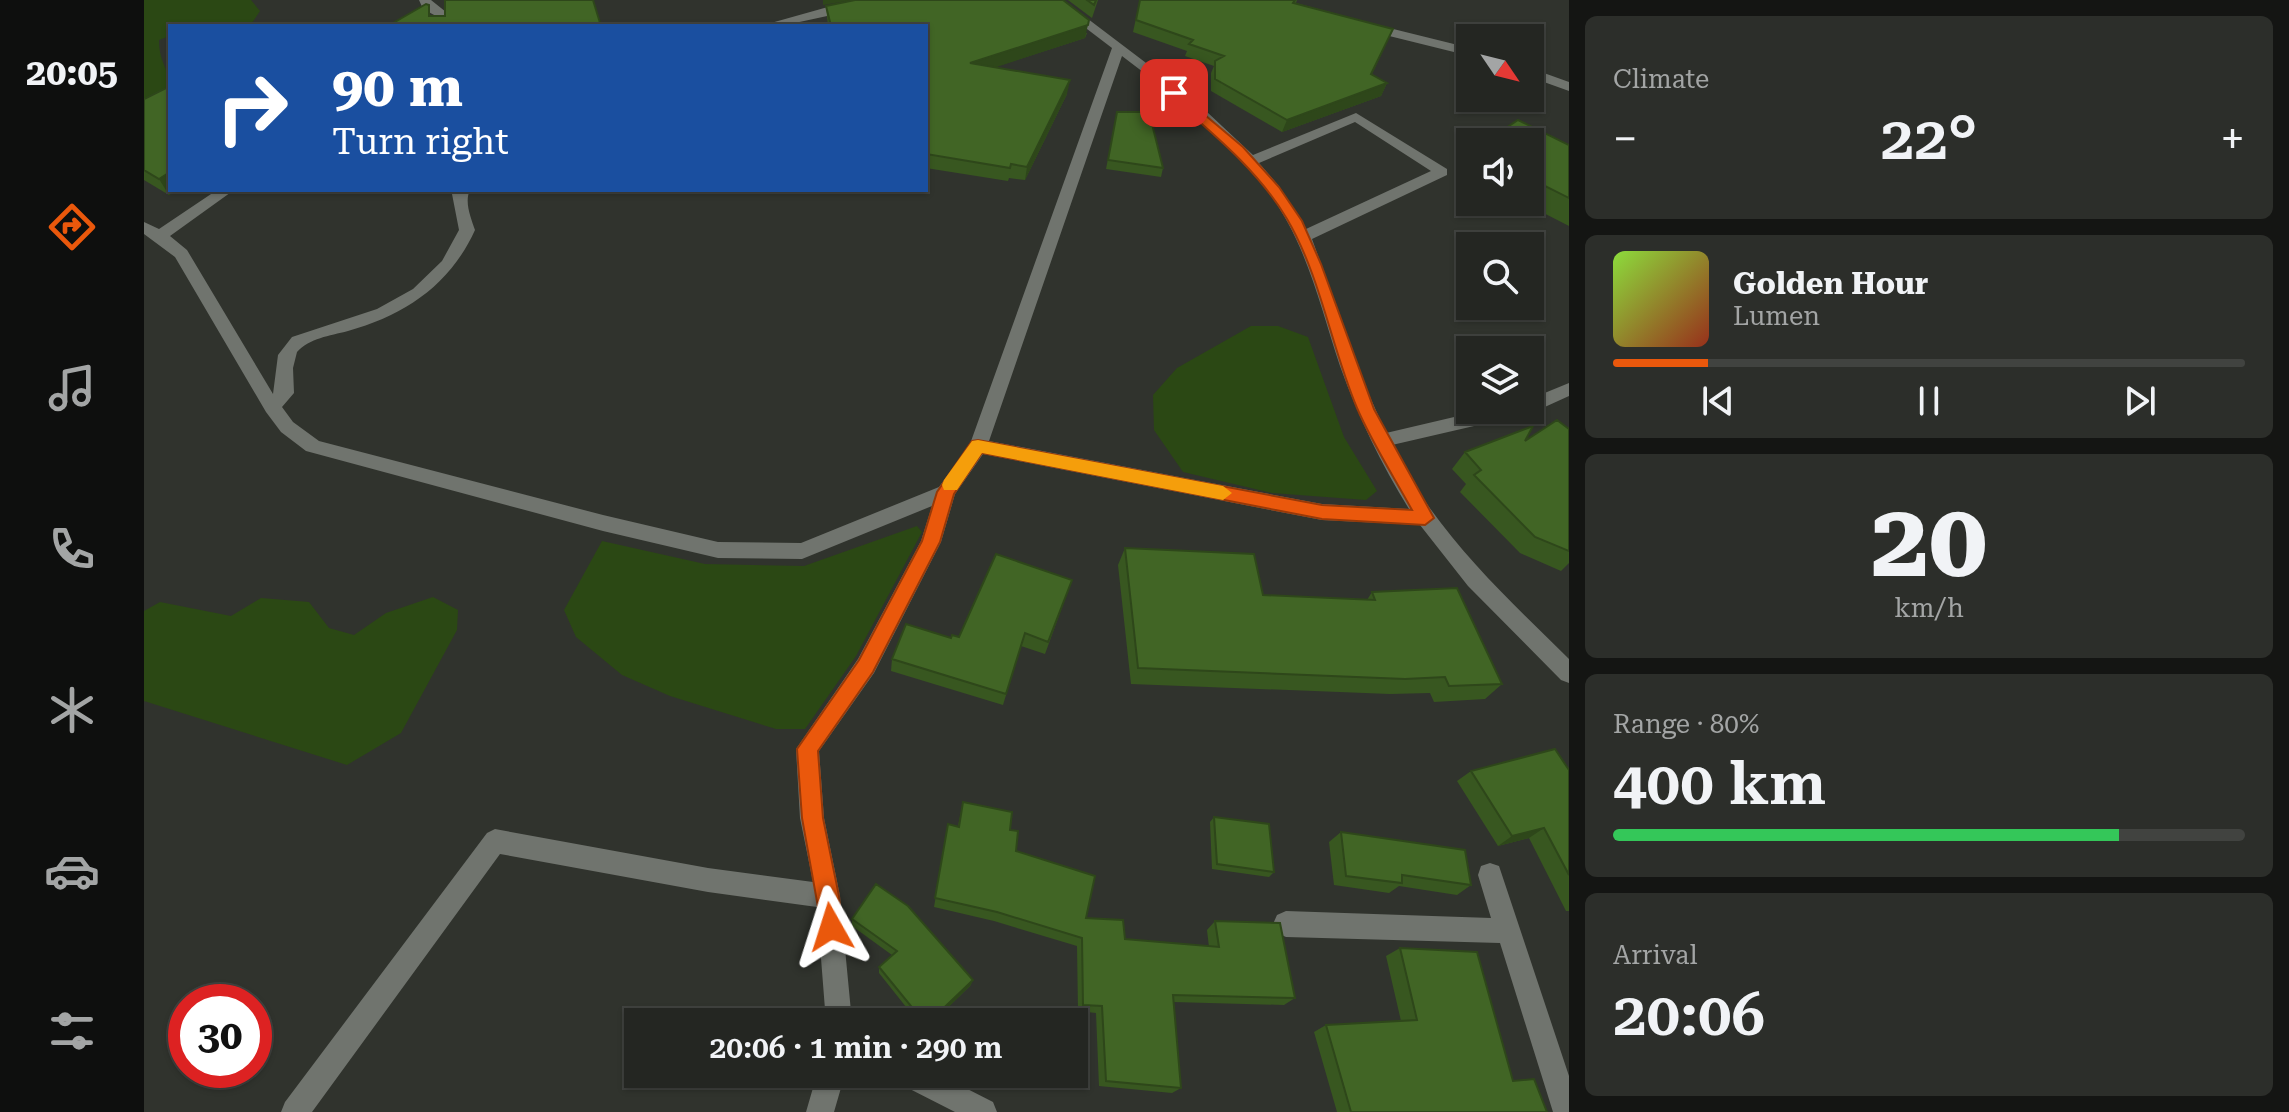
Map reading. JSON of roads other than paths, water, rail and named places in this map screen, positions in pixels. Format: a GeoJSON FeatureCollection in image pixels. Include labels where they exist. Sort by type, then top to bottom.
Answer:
{"type":"FeatureCollection","features":[{"type":"Feature","properties":{"kind":"street"},"geometry":{"type":"LineString","coordinates":[[425,0],[427,6],[442,15],[441,24]]}},
{"type":"Feature","properties":{"kind":"street"},"geometry":{"type":"LineString","coordinates":[[774,24],[835,9],[895,0]]}},
{"type":"Feature","properties":{"kind":"street"},"geometry":{"type":"LineString","coordinates":[[1055,0],[1212,125],[1274,190],[1302,237],[1366,409],[1425,518],[1459,561],[1569,673]]}},
{"type":"Feature","properties":{"kind":"street"},"geometry":{"type":"LineString","coordinates":[[1350,22],[1456,48]]}},
{"type":"Feature","properties":{"kind":"street"},"geometry":{"type":"LineString","coordinates":[[838,1008],[828,896],[812,818],[807,749],[866,666],[931,542],[946,492],[978,446],[1118,48]]}},
{"type":"Feature","properties":{"kind":"street"},"geometry":{"type":"LineString","coordinates":[[1544,77],[1569,87]]}},
{"type":"Feature","properties":{"kind":"street"},"geometry":{"type":"LineString","coordinates":[[1249,162],[1356,117],[1442,172],[1302,237]]}},
{"type":"Feature","properties":{"kind":"street"},"geometry":{"type":"LineString","coordinates":[[223,192],[152,232],[181,254],[272,407],[287,427],[313,446],[603,523],[718,550],[802,551],[946,492]]}},
{"type":"Feature","properties":{"kind":"street"},"geometry":{"type":"LineString","coordinates":[[272,407],[285,393],[285,358],[294,344],[391,310],[444,271],[459,252],[467,230],[461,211],[462,192]]}},
{"type":"Feature","properties":{"kind":"street"},"geometry":{"type":"LineString","coordinates":[[1544,402],[1569,389]]}},
{"type":"Feature","properties":{"kind":"street"},"geometry":{"type":"LineString","coordinates":[[1381,441],[1456,423]]}},
{"type":"Feature","properties":{"kind":"street"},"geometry":{"type":"LineString","coordinates":[[978,446],[1322,512],[1425,518]]}},
{"type":"Feature","properties":{"kind":"street"},"geometry":{"type":"LineString","coordinates":[[295,1112],[495,841],[708,880],[828,896]]}},
{"type":"Feature","properties":{"kind":"street"},"geometry":{"type":"LineString","coordinates":[[1490,875],[1567,1112]]}},
{"type":"Feature","properties":{"kind":"street"},"geometry":{"type":"LineString","coordinates":[[1286,924],[1508,931]]}},
{"type":"Feature","properties":{"kind":"street"},"geometry":{"type":"LineString","coordinates":[[820,1112],[827,1088]]}},
{"type":"Feature","properties":{"kind":"street"},"geometry":{"type":"LineString","coordinates":[[937,1088],[983,1112]]}}]}
